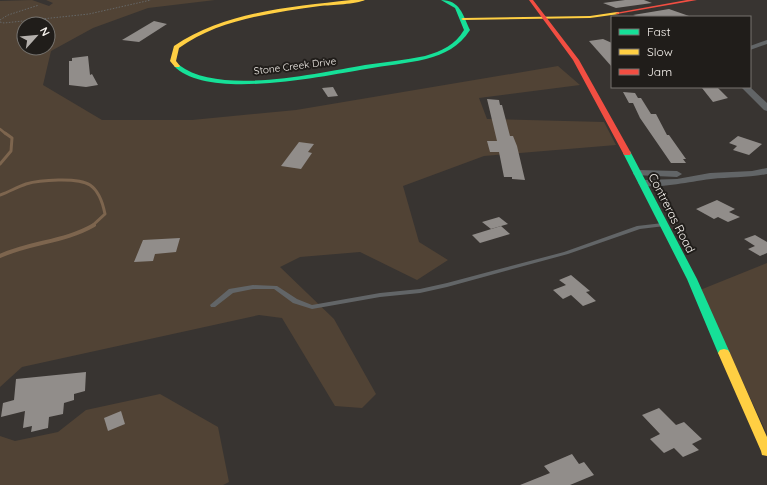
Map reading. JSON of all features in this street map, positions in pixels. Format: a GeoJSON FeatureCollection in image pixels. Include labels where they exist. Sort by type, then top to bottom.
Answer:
{"type":"FeatureCollection","features":[{"type":"Feature","properties":{"kind":"street","name":"Stone Creek Drive"},"geometry":{"type":"LineString","coordinates":[[362,0],[274,12],[250,17],[202,32],[186,39],[176,46],[172,54],[173,60],[176,66],[183,70],[213,80],[249,82],[290,79],[414,60],[434,55],[458,44],[463,38],[467,30],[463,19]]}},
{"type":"Feature","properties":{"kind":"street"},"geometry":{"type":"LineString","coordinates":[[443,0],[457,7],[463,19],[546,18],[609,15],[694,0]]}},
{"type":"Feature","properties":{"kind":"street","name":"Contreras Road"},"geometry":{"type":"LineString","coordinates":[[531,0],[576,60],[641,178],[663,225],[692,279],[767,450]]}},
{"type":"Feature","properties":{"kind":"street"},"geometry":{"type":"LineString","coordinates":[[751,48],[767,42]]}},
{"type":"Feature","properties":{"kind":"street"},"geometry":{"type":"LineString","coordinates":[[746,88],[767,108]]}},
{"type":"Feature","properties":{"kind":"street"},"geometry":{"type":"LineString","coordinates":[[641,178],[677,182],[710,176],[752,174],[767,171]]}},
{"type":"Feature","properties":{"kind":"lane"},"geometry":{"type":"LineString","coordinates":[[213,305],[231,292],[253,287],[275,287],[295,301],[312,307],[380,295],[420,291],[566,253],[639,227],[663,225]]}},
{"type":"Feature","properties":{"kind":"path"},"geometry":{"type":"LineString","coordinates":[[0,21],[4,23],[11,23],[89,14],[151,0]]}},
{"type":"Feature","properties":{"kind":"path"},"geometry":{"type":"LineString","coordinates":[[0,21],[8,15],[40,5]]}},
{"type":"Feature","properties":{"kind":"shaded area"},"geometry":{"type":"Polygon","coordinates":[[[32,0],[49,6],[53,3],[46,0],[215,0],[148,8],[93,28],[56,48],[56,16],[16,16],[16,56],[50,56],[43,85],[102,120],[192,120],[296,110],[558,66],[580,85],[479,98],[487,119],[604,122],[616,145],[484,156],[403,186],[419,242],[448,260],[417,280],[360,252],[300,257],[280,267],[334,319],[376,394],[362,408],[335,406],[282,318],[259,315],[22,367],[0,387],[0,1],[32,0]]]}},
{"type":"Feature","properties":{"kind":"shaded area"},"geometry":{"type":"Polygon","coordinates":[[[767,263],[767,434],[700,290],[767,263]]]}},
{"type":"Feature","properties":{"kind":"shaded area"},"geometry":{"type":"Polygon","coordinates":[[[160,394],[218,427],[229,482],[223,485],[0,485],[0,436],[15,441],[58,432],[86,410],[160,394]]]}},
{"type":"Feature","properties":{"kind":"building"},"geometry":{"type":"Polygon","coordinates":[[[625,0],[644,0],[652,3],[616,8],[603,3],[625,0]]]}},
{"type":"Feature","properties":{"kind":"building"},"geometry":{"type":"Polygon","coordinates":[[[669,9],[689,16],[636,16],[633,15],[669,9]]]}},
{"type":"Feature","properties":{"kind":"building"},"geometry":{"type":"Polygon","coordinates":[[[154,21],[167,24],[139,42],[122,40],[154,21]]]}},
{"type":"Feature","properties":{"kind":"building"},"geometry":{"type":"Polygon","coordinates":[[[603,39],[611,43],[611,66],[589,41],[603,39]]]}},
{"type":"Feature","properties":{"kind":"building"},"geometry":{"type":"Polygon","coordinates":[[[88,56],[90,75],[92,74],[98,85],[86,87],[69,85],[69,61],[72,61],[72,58],[88,56]]]}},
{"type":"Feature","properties":{"kind":"building"},"geometry":{"type":"Polygon","coordinates":[[[333,87],[338,96],[328,97],[322,88],[333,87]]]}},
{"type":"Feature","properties":{"kind":"building"},"geometry":{"type":"Polygon","coordinates":[[[702,88],[718,88],[728,98],[713,102],[702,88]]]}},
{"type":"Feature","properties":{"kind":"building"},"geometry":{"type":"Polygon","coordinates":[[[623,92],[635,93],[638,98],[641,98],[651,114],[656,114],[667,135],[669,135],[686,159],[683,159],[686,163],[671,163],[640,118],[633,103],[629,103],[623,92]]]}},
{"type":"Feature","properties":{"kind":"building"},"geometry":{"type":"Polygon","coordinates":[[[487,99],[499,100],[500,105],[502,105],[510,136],[513,136],[517,146],[525,180],[504,177],[499,152],[490,152],[487,141],[497,141],[487,99]]]}},
{"type":"Feature","properties":{"kind":"building"},"geometry":{"type":"Polygon","coordinates":[[[738,136],[762,144],[749,155],[733,150],[737,146],[729,143],[738,136]]]}},
{"type":"Feature","properties":{"kind":"building"},"geometry":{"type":"Polygon","coordinates":[[[299,142],[314,144],[308,152],[312,153],[301,169],[281,166],[299,142]]]}},
{"type":"Feature","properties":{"kind":"building"},"geometry":{"type":"Polygon","coordinates":[[[717,200],[735,209],[729,212],[740,217],[728,222],[718,217],[714,219],[696,209],[717,200]]]}},
{"type":"Feature","properties":{"kind":"building"},"geometry":{"type":"Polygon","coordinates":[[[499,217],[508,224],[491,229],[482,222],[499,217]]]}},
{"type":"Feature","properties":{"kind":"building"},"geometry":{"type":"Polygon","coordinates":[[[501,226],[510,234],[480,243],[472,235],[501,226]]]}},
{"type":"Feature","properties":{"kind":"building"},"geometry":{"type":"Polygon","coordinates":[[[755,235],[767,242],[767,253],[760,256],[748,249],[755,246],[744,239],[755,235]]]}},
{"type":"Feature","properties":{"kind":"building"},"geometry":{"type":"Polygon","coordinates":[[[180,238],[176,252],[155,254],[153,261],[134,262],[143,240],[180,238]]]}},
{"type":"Feature","properties":{"kind":"building"},"geometry":{"type":"Polygon","coordinates":[[[571,275],[590,291],[586,292],[596,301],[583,306],[571,295],[563,299],[553,290],[566,285],[559,280],[571,275]]]}},
{"type":"Feature","properties":{"kind":"building"},"geometry":{"type":"Polygon","coordinates":[[[86,372],[85,391],[74,394],[74,400],[64,403],[63,414],[49,417],[48,428],[31,432],[32,426],[23,428],[25,411],[1,417],[3,403],[14,400],[16,379],[86,372]]]}},
{"type":"Feature","properties":{"kind":"building"},"geometry":{"type":"Polygon","coordinates":[[[659,408],[676,425],[684,422],[702,439],[692,444],[699,450],[683,457],[674,448],[664,453],[650,439],[660,434],[642,415],[659,408]]]}},
{"type":"Feature","properties":{"kind":"building"},"geometry":{"type":"Polygon","coordinates":[[[121,411],[125,424],[108,431],[104,418],[121,411]]]}},
{"type":"Feature","properties":{"kind":"building"},"geometry":{"type":"Polygon","coordinates":[[[572,454],[579,464],[584,462],[594,475],[570,485],[520,485],[550,473],[544,466],[572,454]]]}},
{"type":"Feature","properties":{"kind":"waterway"},"geometry":{"type":"LineString","coordinates":[[0,129],[6,134]]}},
{"type":"Feature","properties":{"kind":"waterway"},"geometry":{"type":"LineString","coordinates":[[0,164],[11,151],[12,138],[5,133]]}},
{"type":"Feature","properties":{"kind":"waterway"},"geometry":{"type":"LineString","coordinates":[[0,195],[26,184],[40,181],[68,180],[84,182],[90,185],[98,194],[105,214],[92,226]]}},
{"type":"Feature","properties":{"kind":"waterway"},"geometry":{"type":"LineString","coordinates":[[0,256],[11,251],[59,239],[83,231],[94,225]]}},
{"type":"Feature","properties":{"kind":"traffic: fast"},"geometry":{"type":"LineString","coordinates":[[177,66],[188,73],[210,79],[269,82],[406,62],[447,50],[463,37],[467,30],[457,7],[443,0]]}},
{"type":"Feature","properties":{"kind":"traffic: fast"},"geometry":{"type":"LineString","coordinates":[[627,153],[692,279],[724,353]]}},
{"type":"Feature","properties":{"kind":"traffic: slow"},"geometry":{"type":"LineString","coordinates":[[177,66],[173,61],[176,47],[194,35],[212,27],[254,16],[363,0]]}},
{"type":"Feature","properties":{"kind":"traffic: slow"},"geometry":{"type":"LineString","coordinates":[[463,19],[590,17],[617,13]]}},
{"type":"Feature","properties":{"kind":"traffic: slow"},"geometry":{"type":"LineString","coordinates":[[724,353],[767,451]]}},
{"type":"Feature","properties":{"kind":"traffic: jam"},"geometry":{"type":"LineString","coordinates":[[531,0],[576,60],[627,153]]}},
{"type":"Feature","properties":{"kind":"traffic: jam"},"geometry":{"type":"LineString","coordinates":[[617,13],[695,0]]}}]}
